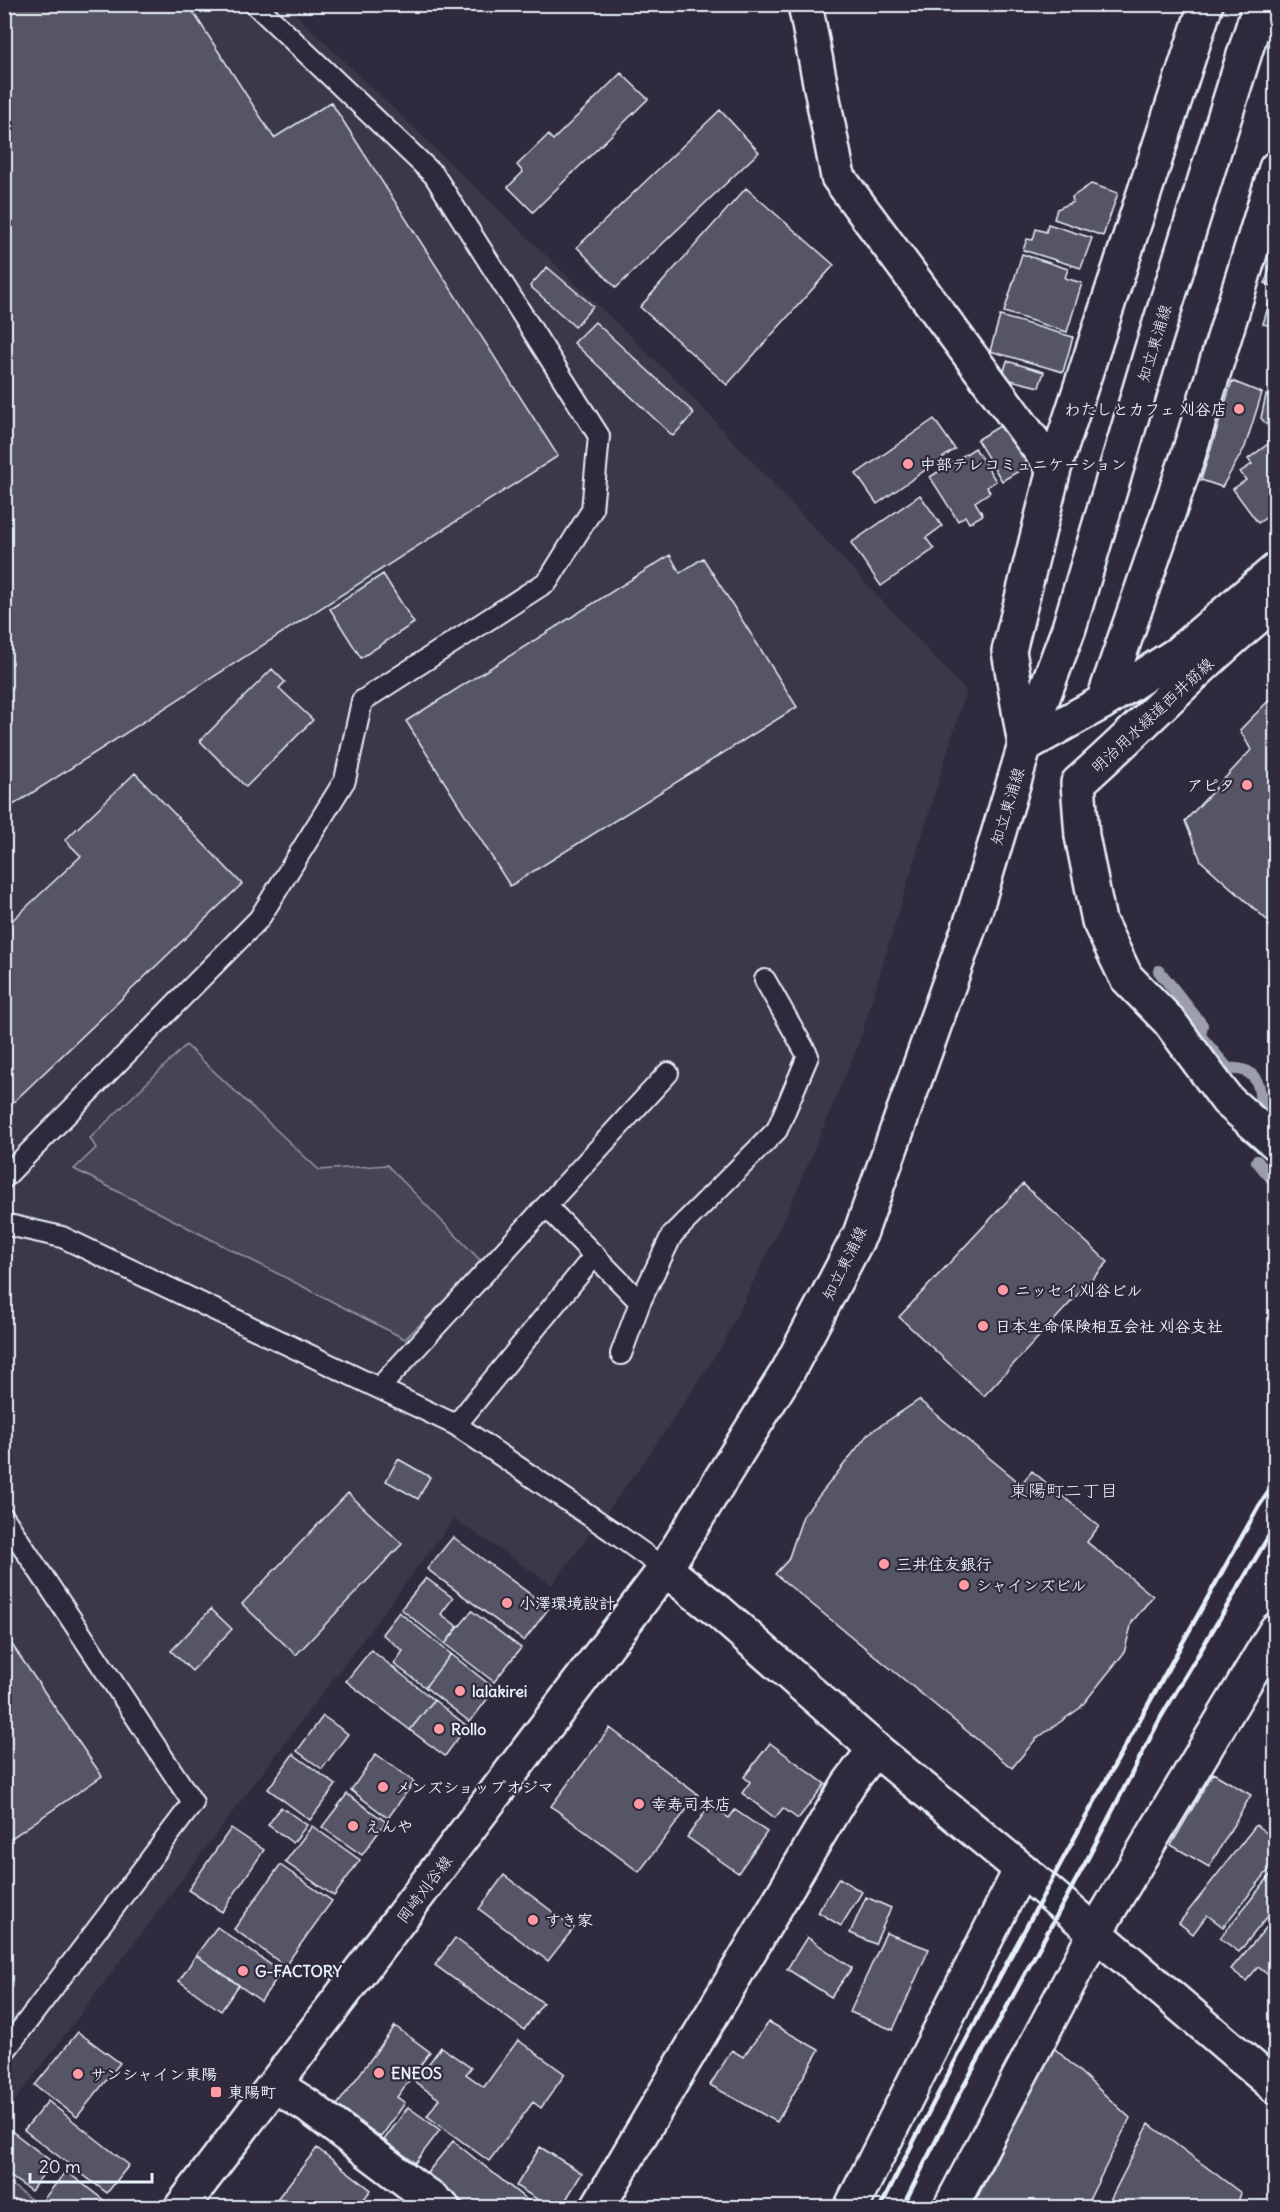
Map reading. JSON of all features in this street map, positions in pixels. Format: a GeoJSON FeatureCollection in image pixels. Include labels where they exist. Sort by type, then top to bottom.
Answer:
{"type":"FeatureCollection","features":[{"type":"Feature","properties":{"kind":"street"},"geometry":{"type":"LineString","coordinates":[[806,4],[838,177],[1054,469]]}},
{"type":"Feature","properties":{"kind":"street"},"geometry":{"type":"LineString","coordinates":[[1206,4],[1054,469],[1009,651],[1025,745],[1102,702],[1177,654],[1275,570]]}},
{"type":"Feature","properties":{"kind":"street","name":"知立東浦線"},"geometry":{"type":"LineString","coordinates":[[665,1569],[789,1371],[860,1234],[975,911],[1025,745],[1069,628],[1151,352],[1260,4]]}},
{"type":"Feature","properties":{"kind":"street"},"geometry":{"type":"LineString","coordinates":[[1102,702],[1188,456],[1275,168]]}},
{"type":"Feature","properties":{"kind":"street","name":"明治用水緑道西井筋線"},"geometry":{"type":"LineString","coordinates":[[1275,602],[1078,783],[1082,836],[1099,921],[1126,978],[1169,1021],[1227,1101],[1275,1143]]}},
{"type":"Feature","properties":{"kind":"street"},"geometry":{"type":"LineString","coordinates":[[665,1569],[718,1611],[875,1749],[1021,1869],[1275,2087]]}},
{"type":"Feature","properties":{"kind":"street","name":"岡崎刈谷線"},"geometry":{"type":"LineString","coordinates":[[181,2208],[665,1569]]}},
{"type":"Feature","properties":{"kind":"street"},"geometry":{"type":"LineString","coordinates":[[950,2208],[1095,1933],[1275,1630]]}},
{"type":"Feature","properties":{"kind":"street"},"geometry":{"type":"LineString","coordinates":[[597,2208],[848,1785],[875,1749]]}},
{"type":"Feature","properties":{"kind":"street"},"geometry":{"type":"LineString","coordinates":[[851,2208],[1021,1869]]}},
{"type":"Feature","properties":{"kind":"street"},"geometry":{"type":"LineString","coordinates":[[275,2085],[308,2106],[443,2208]]}},
{"type":"Feature","properties":{"kind":"lane"},"geometry":{"type":"LineString","coordinates":[[4,1178],[259,920],[345,780],[363,701],[548,581],[592,510],[599,436],[434,175],[255,4]]}},
{"type":"Feature","properties":{"kind":"lane"},"geometry":{"type":"LineString","coordinates":[[621,1354],[640,1302],[672,1235],[777,1130],[808,1056],[765,980]]}},
{"type":"Feature","properties":{"kind":"lane"},"geometry":{"type":"LineString","coordinates":[[379,1388],[668,1073]]}},
{"type":"Feature","properties":{"kind":"lane"},"geometry":{"type":"LineString","coordinates":[[547,1207],[640,1302]]}},
{"type":"Feature","properties":{"kind":"lane"},"geometry":{"type":"LineString","coordinates":[[4,1224],[62,1237],[456,1425],[665,1569]]}},
{"type":"Feature","properties":{"kind":"lane"},"geometry":{"type":"LineString","coordinates":[[456,1425],[595,1255]]}},
{"type":"Feature","properties":{"kind":"lane"},"geometry":{"type":"LineString","coordinates":[[4,1518],[193,1803],[4,2052]]}},
{"type":"Feature","properties":{"kind":"shaded area"},"geometry":{"type":"Polygon","coordinates":[[[5,5],[286,5],[684,388],[966,691],[859,1043],[790,1207],[722,1346],[644,1462],[552,1585],[454,1519],[5,2114],[5,5]]]}},
{"type":"Feature","properties":{"kind":"shaded area"},"geometry":{"type":"Polygon","coordinates":[[[186,1045],[319,1170],[387,1165],[483,1263],[405,1339],[74,1169],[96,1148],[90,1138],[186,1045]]]}},
{"type":"Feature","properties":{"kind":"shaded area"},"geometry":{"type":"Polygon","coordinates":[[[5,2180],[41,2207],[5,2207],[5,2180]]]}},
{"type":"Feature","properties":{"kind":"building"},"geometry":{"type":"Polygon","coordinates":[[[4,4],[188,4],[274,138],[331,102],[558,456],[4,811],[4,4]]]}},
{"type":"Feature","properties":{"kind":"building"},"geometry":{"type":"Polygon","coordinates":[[[621,73],[648,99],[533,212],[508,187],[523,172],[517,165],[548,135],[553,140],[621,73]]]}},
{"type":"Feature","properties":{"kind":"building"},"geometry":{"type":"Polygon","coordinates":[[[720,110],[759,152],[616,288],[577,247],[720,110]]]}},
{"type":"Feature","properties":{"kind":"building"},"geometry":{"type":"Polygon","coordinates":[[[1091,184],[1118,193],[1103,236],[1054,219],[1057,209],[1073,202],[1072,197],[1091,184]]]}},
{"type":"Feature","properties":{"kind":"building"},"geometry":{"type":"Polygon","coordinates":[[[746,188],[834,265],[727,385],[640,307],[746,188]]]}},
{"type":"Feature","properties":{"kind":"building"},"geometry":{"type":"Polygon","coordinates":[[[1048,224],[1092,238],[1081,268],[1023,250],[1027,239],[1033,240],[1036,229],[1046,232],[1048,224]]]}},
{"type":"Feature","properties":{"kind":"building"},"geometry":{"type":"Polygon","coordinates":[[[1276,248],[1276,327],[1263,324],[1274,287],[1265,283],[1276,248]]]}},
{"type":"Feature","properties":{"kind":"building"},"geometry":{"type":"Polygon","coordinates":[[[1022,254],[1068,269],[1065,278],[1082,283],[1067,332],[1004,312],[1022,254]]]}},
{"type":"Feature","properties":{"kind":"building"},"geometry":{"type":"Polygon","coordinates":[[[547,267],[593,306],[575,327],[530,286],[547,267]]]}},
{"type":"Feature","properties":{"kind":"building"},"geometry":{"type":"Polygon","coordinates":[[[1000,316],[1073,337],[1063,372],[990,351],[1000,316]]]}},
{"type":"Feature","properties":{"kind":"building"},"geometry":{"type":"Polygon","coordinates":[[[595,322],[694,413],[673,436],[574,343],[595,322]]]}},
{"type":"Feature","properties":{"kind":"building"},"geometry":{"type":"Polygon","coordinates":[[[1007,361],[1044,372],[1039,387],[1002,378],[1007,361]]]}},
{"type":"Feature","properties":{"kind":"building"},"geometry":{"type":"Polygon","coordinates":[[[1232,381],[1262,393],[1245,447],[1222,487],[1201,480],[1232,381]]]}},
{"type":"Feature","properties":{"kind":"building"},"geometry":{"type":"Polygon","coordinates":[[[1266,395],[1276,398],[1276,435],[1261,418],[1266,395]]]}},
{"type":"Feature","properties":{"kind":"building"},"geometry":{"type":"Polygon","coordinates":[[[934,419],[955,449],[877,504],[856,474],[934,419]]]}},
{"type":"Feature","properties":{"kind":"building"},"geometry":{"type":"Polygon","coordinates":[[[1003,424],[1029,465],[1002,481],[977,440],[1003,424]]]}},
{"type":"Feature","properties":{"kind":"building"},"geometry":{"type":"Polygon","coordinates":[[[1272,441],[1276,446],[1276,511],[1258,523],[1233,489],[1246,480],[1240,472],[1252,464],[1248,459],[1272,441]]]}},
{"type":"Feature","properties":{"kind":"building"},"geometry":{"type":"Polygon","coordinates":[[[975,448],[996,481],[987,487],[990,492],[975,502],[983,515],[969,523],[965,516],[958,521],[930,477],[975,448]]]}},
{"type":"Feature","properties":{"kind":"building"},"geometry":{"type":"Polygon","coordinates":[[[920,495],[942,526],[926,538],[934,549],[881,586],[851,543],[920,495]]]}},
{"type":"Feature","properties":{"kind":"building"},"geometry":{"type":"Polygon","coordinates":[[[670,555],[680,573],[703,558],[797,707],[510,886],[406,721],[670,555]]]}},
{"type":"Feature","properties":{"kind":"building"},"geometry":{"type":"Polygon","coordinates":[[[383,574],[414,623],[361,658],[330,609],[383,574]]]}},
{"type":"Feature","properties":{"kind":"building"},"geometry":{"type":"Polygon","coordinates":[[[272,669],[285,682],[279,688],[313,720],[246,787],[200,741],[272,669]]]}},
{"type":"Feature","properties":{"kind":"building","name":"アピタ"},"geometry":{"type":"Polygon","coordinates":[[[1276,693],[1276,928],[1201,861],[1185,821],[1251,750],[1240,730],[1276,693]]]}},
{"type":"Feature","properties":{"kind":"building"},"geometry":{"type":"Polygon","coordinates":[[[135,773],[242,884],[4,1111],[4,928],[81,856],[65,840],[135,773]]]}},
{"type":"Feature","properties":{"kind":"building","name":"ニッセイ刈谷ビル"},"geometry":{"type":"Polygon","coordinates":[[[1023,1184],[1108,1262],[984,1396],[899,1317],[1023,1184]]]}},
{"type":"Feature","properties":{"kind":"building","name":"シャインズビル"},"geometry":{"type":"Polygon","coordinates":[[[919,1400],[1021,1484],[1032,1471],[1099,1526],[1087,1542],[1153,1596],[1132,1622],[1124,1653],[1080,1708],[1036,1739],[1012,1768],[775,1574],[788,1560],[803,1516],[868,1434],[919,1400]]]}},
{"type":"Feature","properties":{"kind":"building"},"geometry":{"type":"Polygon","coordinates":[[[398,1459],[430,1477],[418,1499],[386,1481],[398,1459]]]}},
{"type":"Feature","properties":{"kind":"building"},"geometry":{"type":"Polygon","coordinates":[[[348,1493],[402,1544],[296,1655],[242,1604],[348,1493]]]}},
{"type":"Feature","properties":{"kind":"building"},"geometry":{"type":"Polygon","coordinates":[[[453,1537],[549,1608],[524,1641],[427,1569],[453,1537]]]}},
{"type":"Feature","properties":{"kind":"building"},"geometry":{"type":"Polygon","coordinates":[[[426,1578],[453,1598],[441,1614],[458,1627],[445,1644],[401,1609],[426,1578]]]}},
{"type":"Feature","properties":{"kind":"building"},"geometry":{"type":"Polygon","coordinates":[[[211,1609],[232,1629],[192,1671],[171,1651],[211,1609]]]}},
{"type":"Feature","properties":{"kind":"building"},"geometry":{"type":"Polygon","coordinates":[[[472,1611],[521,1648],[494,1682],[445,1644],[472,1611]]]}},
{"type":"Feature","properties":{"kind":"building"},"geometry":{"type":"Polygon","coordinates":[[[399,1612],[451,1654],[425,1687],[394,1664],[403,1651],[382,1634],[399,1612]]]}},
{"type":"Feature","properties":{"kind":"building"},"geometry":{"type":"Polygon","coordinates":[[[4,1633],[102,1776],[4,1843],[4,1633]]]}},
{"type":"Feature","properties":{"kind":"building"},"geometry":{"type":"Polygon","coordinates":[[[371,1650],[434,1700],[410,1730],[346,1681],[371,1650]]]}},
{"type":"Feature","properties":{"kind":"building"},"geometry":{"type":"Polygon","coordinates":[[[451,1654],[495,1689],[470,1722],[425,1687],[451,1654]]]}},
{"type":"Feature","properties":{"kind":"building"},"geometry":{"type":"Polygon","coordinates":[[[434,1700],[467,1726],[445,1756],[410,1730],[434,1700]]]}},
{"type":"Feature","properties":{"kind":"building"},"geometry":{"type":"Polygon","coordinates":[[[323,1716],[348,1734],[322,1769],[297,1751],[323,1716]]]}},
{"type":"Feature","properties":{"kind":"building"},"geometry":{"type":"Polygon","coordinates":[[[610,1728],[698,1795],[639,1872],[551,1806],[610,1728]]]}},
{"type":"Feature","properties":{"kind":"building"},"geometry":{"type":"Polygon","coordinates":[[[770,1743],[825,1784],[798,1819],[783,1808],[775,1818],[742,1793],[750,1782],[744,1777],[770,1743]]]}},
{"type":"Feature","properties":{"kind":"building"},"geometry":{"type":"Polygon","coordinates":[[[293,1754],[336,1785],[310,1820],[268,1789],[293,1754]]]}},
{"type":"Feature","properties":{"kind":"building"},"geometry":{"type":"Polygon","coordinates":[[[376,1754],[414,1782],[388,1818],[351,1790],[376,1754]]]}},
{"type":"Feature","properties":{"kind":"building"},"geometry":{"type":"Polygon","coordinates":[[[1213,1773],[1251,1795],[1209,1867],[1171,1845],[1213,1773]]]}},
{"type":"Feature","properties":{"kind":"building"},"geometry":{"type":"Polygon","coordinates":[[[347,1794],[386,1822],[362,1855],[322,1827],[347,1794]]]}},
{"type":"Feature","properties":{"kind":"building"},"geometry":{"type":"Polygon","coordinates":[[[710,1805],[729,1818],[735,1810],[767,1832],[738,1873],[687,1837],[710,1805]]]}},
{"type":"Feature","properties":{"kind":"building"},"geometry":{"type":"Polygon","coordinates":[[[281,1807],[307,1825],[293,1843],[268,1825],[281,1807]]]}},
{"type":"Feature","properties":{"kind":"building"},"geometry":{"type":"Polygon","coordinates":[[[1256,1825],[1276,1840],[1276,1861],[1223,1927],[1207,1915],[1193,1934],[1179,1923],[1256,1825]]]}},
{"type":"Feature","properties":{"kind":"building"},"geometry":{"type":"Polygon","coordinates":[[[312,1826],[360,1860],[334,1896],[285,1862],[312,1826]]]}},
{"type":"Feature","properties":{"kind":"building"},"geometry":{"type":"Polygon","coordinates":[[[231,1828],[264,1850],[222,1912],[188,1890],[231,1828]]]}},
{"type":"Feature","properties":{"kind":"building"},"geometry":{"type":"Polygon","coordinates":[[[280,1865],[332,1901],[285,1966],[234,1929],[280,1865]]]}},
{"type":"Feature","properties":{"kind":"building"},"geometry":{"type":"Polygon","coordinates":[[[1276,1868],[1276,1906],[1239,1952],[1220,1938],[1276,1868]]]}},
{"type":"Feature","properties":{"kind":"building"},"geometry":{"type":"Polygon","coordinates":[[[504,1875],[574,1928],[548,1961],[479,1909],[504,1875]]]}},
{"type":"Feature","properties":{"kind":"building"},"geometry":{"type":"Polygon","coordinates":[[[839,1878],[862,1892],[841,1926],[818,1912],[839,1878]]]}},
{"type":"Feature","properties":{"kind":"building"},"geometry":{"type":"Polygon","coordinates":[[[866,1897],[891,1908],[875,1944],[850,1933],[866,1897]]]}},
{"type":"Feature","properties":{"kind":"building"},"geometry":{"type":"Polygon","coordinates":[[[1276,1916],[1276,1981],[1258,1967],[1246,1981],[1231,1969],[1276,1916]]]}},
{"type":"Feature","properties":{"kind":"building"},"geometry":{"type":"Polygon","coordinates":[[[217,1927],[281,1972],[261,2001],[196,1955],[217,1927]]]}},
{"type":"Feature","properties":{"kind":"building"},"geometry":{"type":"Polygon","coordinates":[[[886,1933],[929,1949],[893,2030],[850,2012],[886,1933]]]}},
{"type":"Feature","properties":{"kind":"building"},"geometry":{"type":"Polygon","coordinates":[[[807,1937],[852,1968],[831,1997],[787,1969],[807,1937]]]}},
{"type":"Feature","properties":{"kind":"building"},"geometry":{"type":"Polygon","coordinates":[[[455,1938],[543,2003],[524,2030],[435,1965],[455,1938]]]}},
{"type":"Feature","properties":{"kind":"building"},"geometry":{"type":"Polygon","coordinates":[[[196,1955],[239,1985],[221,2011],[179,1981],[196,1955]]]}},
{"type":"Feature","properties":{"kind":"building"},"geometry":{"type":"Polygon","coordinates":[[[769,2022],[819,2050],[777,2122],[710,2085],[732,2050],[743,2057],[769,2022]]]}},
{"type":"Feature","properties":{"kind":"building"},"geometry":{"type":"Polygon","coordinates":[[[395,2026],[430,2052],[397,2097],[405,2103],[381,2137],[337,2105],[395,2026]]]}},
{"type":"Feature","properties":{"kind":"building","name":"サンシャイン東陽"},"geometry":{"type":"Polygon","coordinates":[[[78,2032],[120,2063],[77,2117],[35,2085],[78,2032]]]}},
{"type":"Feature","properties":{"kind":"building"},"geometry":{"type":"Polygon","coordinates":[[[518,2040],[565,2074],[541,2108],[533,2102],[489,2161],[427,2116],[439,2099],[415,2082],[441,2047],[471,2068],[466,2074],[484,2087],[518,2040]]]}},
{"type":"Feature","properties":{"kind":"building"},"geometry":{"type":"Polygon","coordinates":[[[1053,2047],[1130,2118],[1085,2208],[972,2208],[1053,2047]]]}},
{"type":"Feature","properties":{"kind":"building"},"geometry":{"type":"Polygon","coordinates":[[[48,2101],[129,2165],[107,2193],[24,2130],[48,2101]]]}},
{"type":"Feature","properties":{"kind":"building"},"geometry":{"type":"Polygon","coordinates":[[[408,2107],[440,2130],[415,2163],[384,2140],[408,2107]]]}},
{"type":"Feature","properties":{"kind":"building"},"geometry":{"type":"Polygon","coordinates":[[[1149,2124],[1241,2193],[1236,2208],[1106,2208],[1149,2124]]]}},
{"type":"Feature","properties":{"kind":"building"},"geometry":{"type":"Polygon","coordinates":[[[5,2126],[52,2162],[31,2191],[4,2172],[5,2126]]]}},
{"type":"Feature","properties":{"kind":"building"},"geometry":{"type":"Polygon","coordinates":[[[453,2141],[537,2208],[470,2208],[427,2173],[453,2141]]]}},
{"type":"Feature","properties":{"kind":"building"},"geometry":{"type":"Polygon","coordinates":[[[540,2147],[582,2173],[561,2208],[551,2208],[516,2186],[540,2147]]]}},
{"type":"Feature","properties":{"kind":"building"},"geometry":{"type":"Polygon","coordinates":[[[317,2148],[371,2190],[357,2208],[270,2208],[317,2148]]]}},
{"type":"Feature","properties":{"kind":"building"},"geometry":{"type":"Polygon","coordinates":[[[66,2171],[106,2202],[102,2208],[54,2208],[43,2200],[66,2171]]]}},
{"type":"Feature","properties":{"kind":"waterway"},"geometry":{"type":"LineString","coordinates":[[1159,971],[1202,1025],[1200,1036],[1228,1069],[1244,1070],[1254,1077],[1259,1090],[1260,1106],[1272,1121]]}},
{"type":"Feature","properties":{"kind":"waterway"},"geometry":{"type":"LineString","coordinates":[[1257,1161],[1276,1184]]}},
{"type":"Feature","properties":{"kind":"railway"},"geometry":{"type":"LineString","coordinates":[[880,2208],[1065,1855],[1259,1506],[1276,1481]]}},
{"type":"Feature","properties":{"kind":"railway"},"geometry":{"type":"LineString","coordinates":[[902,2208],[960,2093],[1088,1858],[1161,1717],[1276,1524]]}},
{"type":"Feature","properties":{"kind":"place","name":"わたしとカフェ 刈谷店"},"geometry":{"type":"Point","coordinates":[1239,409]}},
{"type":"Feature","properties":{"kind":"place","name":"中部テレコミュニケーション"},"geometry":{"type":"Point","coordinates":[908,464]}},
{"type":"Feature","properties":{"kind":"place","name":"アピタ"},"geometry":{"type":"Point","coordinates":[1247,785]}},
{"type":"Feature","properties":{"kind":"place","name":"ニッセイ刈谷ビル"},"geometry":{"type":"Point","coordinates":[1003,1290]}},
{"type":"Feature","properties":{"kind":"place","name":"日本生命保険相互会社 刈谷支社"},"geometry":{"type":"Point","coordinates":[983,1326]}},
{"type":"Feature","properties":{"kind":"place","name":"三井住友銀行"},"geometry":{"type":"Point","coordinates":[884,1564]}},
{"type":"Feature","properties":{"kind":"place","name":"シャインズビル"},"geometry":{"type":"Point","coordinates":[964,1585]}},
{"type":"Feature","properties":{"kind":"place","name":"小澤環境設計"},"geometry":{"type":"Point","coordinates":[507,1603]}},
{"type":"Feature","properties":{"kind":"place","name":"lalakirei"},"geometry":{"type":"Point","coordinates":[460,1691]}},
{"type":"Feature","properties":{"kind":"place","name":"Rollo"},"geometry":{"type":"Point","coordinates":[439,1729]}},
{"type":"Feature","properties":{"kind":"place","name":"メンズショップオジマ"},"geometry":{"type":"Point","coordinates":[383,1787]}},
{"type":"Feature","properties":{"kind":"place","name":"幸寿司本店"},"geometry":{"type":"Point","coordinates":[639,1804]}},
{"type":"Feature","properties":{"kind":"place","name":"えんや"},"geometry":{"type":"Point","coordinates":[353,1826]}},
{"type":"Feature","properties":{"kind":"place","name":"すき家"},"geometry":{"type":"Point","coordinates":[533,1920]}},
{"type":"Feature","properties":{"kind":"place","name":"G-FACTORY"},"geometry":{"type":"Point","coordinates":[243,1971]}},
{"type":"Feature","properties":{"kind":"place","name":"ENEOS"},"geometry":{"type":"Point","coordinates":[379,2073]}},
{"type":"Feature","properties":{"kind":"place","name":"サンシャイン東陽"},"geometry":{"type":"Point","coordinates":[78,2074]}},
{"type":"Feature","properties":{"kind":"place","name":"東陽町"},"geometry":{"type":"Point","coordinates":[216,2092]}},
{"type":"Feature","properties":{"kind":"district","name":"東陽町二丁目"},"geometry":{"type":"Point","coordinates":[1064,1491]}}]}
